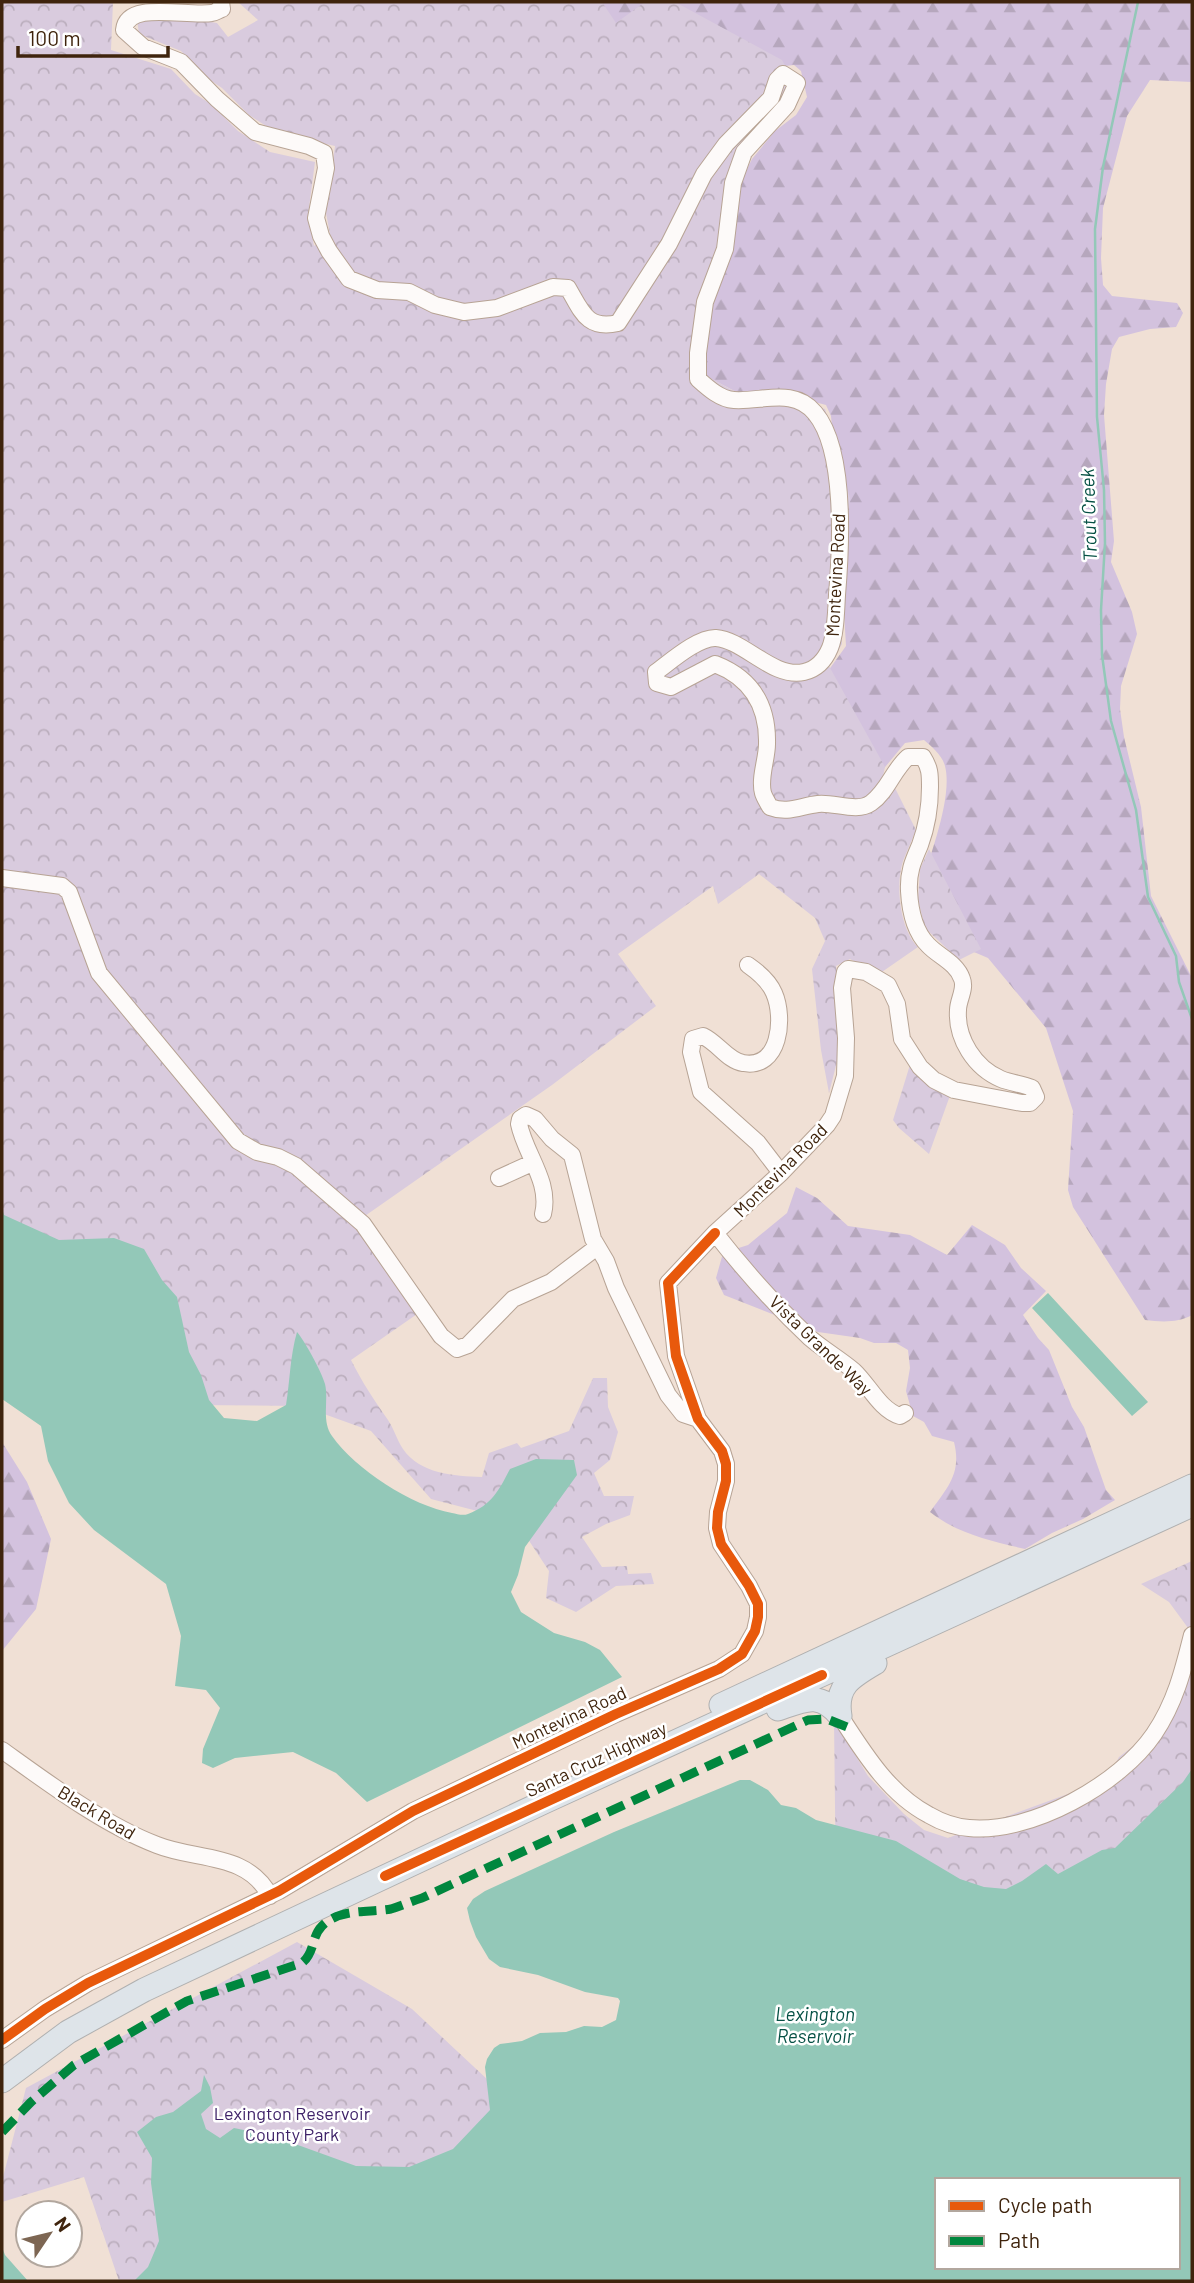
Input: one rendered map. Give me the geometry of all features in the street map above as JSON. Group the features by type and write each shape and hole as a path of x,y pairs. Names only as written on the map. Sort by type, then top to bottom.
{"highway":[{"name":"Santa Cruz Highway","path":"2,2063 60,2020 145,1974 1192,1486"},
{"name":"Santa Cruz Highway","path":"2,2081 49,2044 144,1990 624,1765 1192,1505"},
{"path":"840,1716 839,1696 848,1682 869,1666 959,1612"},
{"path":"624,1765 803,1701 822,1700 840,1716"},
{"path":"2,2091 49,2044"}],"street":[{"name":"Montevina Road","path":"2,2040 88,1983 270,1896 413,1811 616,1714 713,1672 742,1654 755,1631 758,1604 721,1544 717,1528 718,1511 726,1481 726,1464 722,1451 698,1419 676,1356 668,1283 715,1233 781,1173 827,1125 837,1107 845,1076 846,1038 842,988 848,969 866,972 888,985 897,1004 902,1039 920,1066 934,1080 954,1090 1022,1103 1033,1102 1036,1097 1032,1088 991,1074 972,1056 961,1029 958,1009 962,979 957,970 928,946 918,932 909,891 909,867 920,845 930,803 930,769 923,757 908,757 897,766 883,793 868,805 848,807 819,804 780,811 770,807 762,792 767,743 765,717 758,697 749,686 730,670 715,664 671,687 657,683 656,672 696,643 715,638 737,646 785,672 803,672 819,666 830,647 836,601 840,523 838,480 826,435 814,412 791,397 732,400 712,391 698,379 698,352 705,302 725,249 737,173 744,152 787,105 797,83 783,74 777,80 771,99 726,144 704,174 669,244 618,323 603,326 590,321 568,288 553,287 497,308 464,312 435,305 409,292 377,290 349,279 329,251 316,218 326,168 324,153 309,146 255,132 217,99 181,62 143,47 124,30 124,18 132,8 155,3 211,13 222,9 222,2"},
{"path":"2,878 62,886 69,892 99,973 239,1142 257,1152 278,1157 296,1166 363,1224 441,1336 457,1349 468,1345 513,1299 551,1282 597,1247"},
{"path":"748,965 765,979 776,996 779,1014 777,1042 767,1059 753,1065 735,1062 715,1042 703,1036 693,1039 691,1052 701,1092 758,1143 781,1173"},
{"path":"543,1214 545,1204 542,1185 519,1124 520,1119 526,1115 535,1119 552,1139 572,1155 597,1247 606,1261 616,1288 668,1395 683,1415 698,1419"},
{"path":"499,1178 532,1163"},
{"name":"Vista Grande Way","path":"715,1233 741,1267 812,1340 853,1371 893,1414 900,1416 905,1413"},
{"path":"840,1716 892,1787 925,1813 948,1824 970,1828 1013,1824 1058,1807 1094,1789 1122,1770 1138,1754 1152,1737 1173,1701 1184,1671 1192,1635"},
{"name":"Black Road","path":"2,1750 130,1834 161,1847 209,1856 243,1867 259,1880 270,1896"}],"green space":[{"path":"2,2 113,2 111,50 171,69 238,131 270,152 315,162 308,215 314,246 330,234 326,213 335,146 277,133 249,115 181,51 139,34 137,19 147,12 217,23 228,37 258,20 238,2 602,2 616,23 645,2 675,2 782,60 793,80 747,158 709,289 701,373 741,395 803,402 825,409 850,498 841,611 842,644 829,666 885,767 881,785 890,778 916,830 903,861 899,894 903,919 918,947 879,974 850,959 836,966 843,1038 829,1093 812,969 825,941 815,918 759,874 718,904 713,886 618,954 656,1006 552,1085 362,1218 420,1312 351,1360 403,1449 428,1469 482,1477 489,1453 517,1443 521,1448 569,1431 593,1378 607,1378 608,1407 618,1432 610,1460 594,1473 604,1496 634,1496 630,1515 582,1537 602,1567 627,1566 628,1574 651,1573 654,1584 616,1586 576,1612 546,1598 549,1571 516,1521 431,1499 371,1431 302,1406 194,1405 2,1251"},
{"path":"375,2 1192,2 1192,82 1150,80 1127,116 1103,208 1101,258 1103,285 1112,296 1177,303 1183,313 1176,327 1150,329 1119,337 1112,349 1104,415 1114,541 1111,562 1132,612 1137,634 1121,686 1120,709 1124,737 1141,807 1151,896 1192,978 1192,1315 1175,1321 1145,1320 1073,1207 1068,1190 1073,1111 1046,1028 988,958 953,943 921,886 946,793 947,779 942,758 924,740 905,743 876,778 823,678 846,646 846,567 831,416 826,405 807,400 742,395 704,375 711,291 739,185 752,159 775,131 796,115 807,97 801,71 794,65 785,66"},
{"path":"929,849 981,949 959,960 925,928 918,900 920,869"},
{"path":"913,1055 952,1090 929,1154 893,1120"},
{"path":"796,1187 817,1198 848,1226 910,1235 947,1255 972,1225 1005,1245 1021,1268 1046,1291 1023,1315 1049,1350 1072,1407 1084,1427 1106,1490 1115,1500 1025,1549 963,1531 930,1512 951,1480 956,1453 954,1442 932,1436 924,1422 913,1416 906,1391 910,1368 908,1350 896,1343 874,1343 860,1338 818,1332 724,1295 716,1278 723,1253 748,1245 787,1213"},
{"path":"2,1442 27,1482 51,1539 36,1609 2,1651"},
{"name":"Lexington Reservoir","path":"1192,1561 1192,2281 119,2281 84,2177 2,2202 2,2181 26,2088 297,1942 412,2009 488,2080 946,2108 836,1893 834,1720 868,1776 904,1814 924,1830 948,1838 1076,1791 1111,1772 1119,1757 1148,1735 1155,1716 1161,1718 1191,1632 1169,1602 1141,1584"}],"water":[{"path":"2,1208 4,1215 59,1240 114,1238 144,1249 162,1280 177,1297 189,1352 201,1375 209,1400 224,1418 257,1421 286,1405 297,1332 323,1379 327,1424 332,1436 370,1473 420,1503 466,1515 489,1501 510,1469 536,1459 574,1460 577,1475 525,1547 511,1592 521,1612 554,1633 585,1642 600,1650 622,1677 367,1802 336,1773 293,1752 235,1758 213,1768 202,1763 203,1749 220,1708 206,1690 175,1686 181,1636 166,1584 94,1530 69,1503 48,1461 41,1426 2,1399"},
{"path":"1048,1293 1148,1402 1132,1416 1032,1308"},
{"name":"Lexington Reservoir","path":"1192,1769 1192,2281 134,2281 148,2267 159,2241 151,2183 152,2158 137,2132 156,2117 173,2112 201,2091 204,2075 213,2103 201,2114 206,2129 220,2138 234,2128 273,2136 356,2166 409,2167 453,2149 490,2110 485,2067 494,2048 540,2033 566,2032 584,2026 602,2027 616,2020 620,2001 618,1998 585,1992 538,1975 500,1967 489,1959 476,1937 467,1908 473,1899 485,1891 614,1832 740,1780 750,1780 768,1790 781,1805 796,1808 816,1820 896,1841 960,1879 984,1887 1006,1889 1046,1864 1058,1874 1102,1850 1115,1848 1183,1782"},
{"path":"2,2247 14,2269 17,2269 28,2281 2,2281"}],"waterway":[{"name":"Trout Creek","path":"1138,2 1103,167 1095,229 1097,417 1104,490 1105,543 1101,610 1102,655 1111,721 1136,810 1148,897 1176,956 1179,982 1192,1019"}],"marked path":[{"path":"2,2132 31,2102 74,2065 167,2012 187,2001 302,1963 309,1955 319,1930 337,1916 391,1909 422,1898 808,1720 827,1719 847,1727"}],"cycle path":[{"path":"2,2040 88,1983 279,1891 413,1811 616,1714 719,1669 742,1654 755,1631 758,1604 721,1544 717,1528 726,1481 726,1464 722,1451 698,1419 676,1356 668,1283 715,1233"},
{"path":"385,1876 822,1675"}],"park label":[{"name":"Lexington Reservoir County Park","path":"292,2123"}]}
